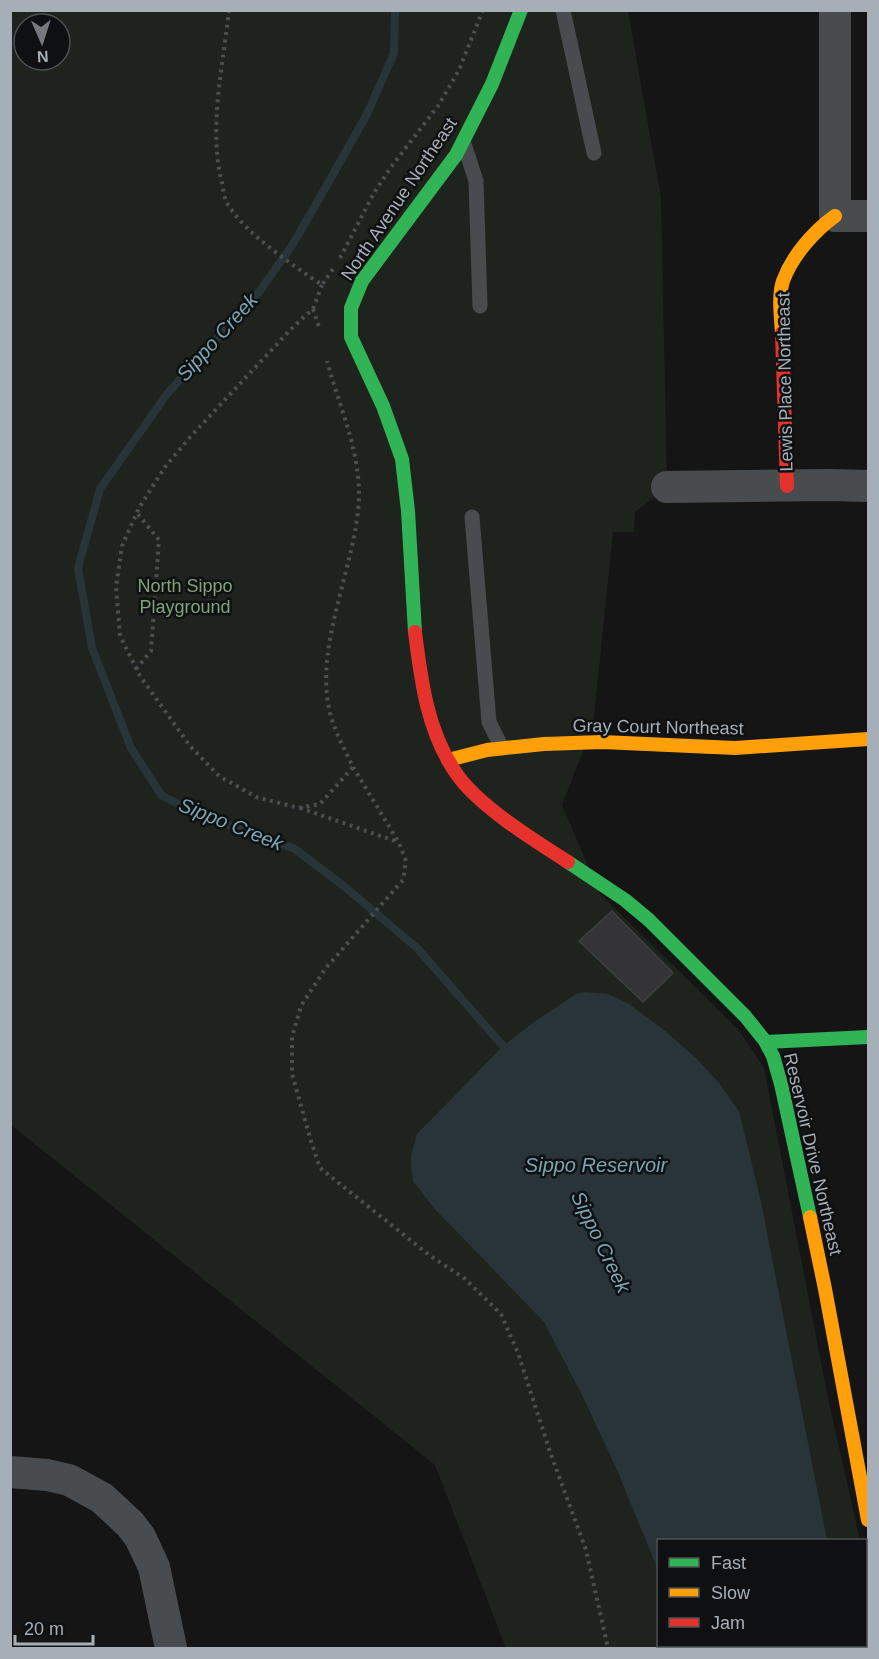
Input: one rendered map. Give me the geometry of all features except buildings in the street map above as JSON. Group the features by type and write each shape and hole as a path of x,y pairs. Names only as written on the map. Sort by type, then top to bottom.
{"street":[{"name":"North Avenue Northeast","path":"448,760 443,753 429,715 423,685 416,627 405,477 396,435 351,337 348,321 351,302 362,281 464,141 503,60 521,10"},
{"path":"835,10 835,216 868,216"},
{"name":"Lewis Place Northeast","path":"787,486 781,311 783,282 802,247 835,216"},
{"path":"667,487 868,486"},
{"name":"Gray Court Northeast","path":"448,760 502,748 602,742 735,748 868,739"},
{"name":"Reservoir Drive Northeast","path":"448,760 471,790 511,824 614,892 651,921 748,1020 766,1042 774,1058 781,1084 825,1289 868,1520"},
{"path":"766,1042 868,1037"},
{"path":"10,1472 47,1475 69,1480 102,1498 130,1524 140,1537 154,1567 171,1648"}],"lane":[{"path":"563,10 594,153"},
{"path":"464,141 476,181 480,306"},
{"path":"472,517 489,722 502,748"}],"path":[{"path":"229,10 215,133 217,166 226,201 248,229 322,285"},
{"path":"399,843 299,808 256,797 219,776 190,746 136,669 120,636 116,587 122,546 137,513 165,467 294,326 313,309 322,285 341,257 374,193 438,106 459,70 483,10"},
{"path":"313,309 321,335"},
{"path":"326,357 357,464 359,497 355,533 326,671 329,709 353,767 399,843 406,861 403,880 325,969 301,1006 292,1037 292,1074 320,1168 429,1255 464,1278 501,1314 518,1353 550,1452 586,1550 608,1648"},
{"path":"136,669 151,651 159,540 137,513"},
{"path":"299,808 320,804 353,767"}],"green space":[{"name":"North Sippo Playground","path":"10,11 628,11 661,198 667,487 635,512 634,532 613,532 593,726 562,805 600,894 738,1029 764,1068 829,1403 860,1539 657,1539 657,1647 867,1647 867,1573 868,1648 506,1648 435,1465 11,1125"}],"water":[{"name":"Sippo Reservoir","path":"584,992 608,994 629,1004 696,1058 719,1083 739,1111 761,1202 827,1539 657,1539 657,1568 617,1470 544,1322 434,1208 413,1181 411,1156 417,1134 503,1046 576,994"},
{"path":"686,1647 864,1648 686,1648"}],"waterway":[{"name":"Sippo Creek","path":"395,10 394,53 367,114 319,199 291,247 259,292 167,394 100,489 78,568 92,648 131,748 162,796 209,818 295,849 345,887 417,948 503,1046 507,1054"}],"traffic: fast":[{"path":"415,632 408,511 402,459 383,406 351,337 351,308 362,281 456,155 492,84 521,10"},
{"path":"568,862 625,900 649,920 745,1016 765,1041 773,1056 781,1084 810,1217"},
{"path":"766,1042 868,1037"}],"traffic: slow":[{"path":"782,333 781,293 787,272 804,245 835,216"},
{"path":"448,760 487,750 544,744 602,742 735,748 868,739"},
{"path":"810,1217 868,1520"}],"traffic: jam":[{"path":"782,333 787,486"},
{"path":"415,632 423,687 432,723 446,757 456,773 465,785 492,810 568,862"}]}
